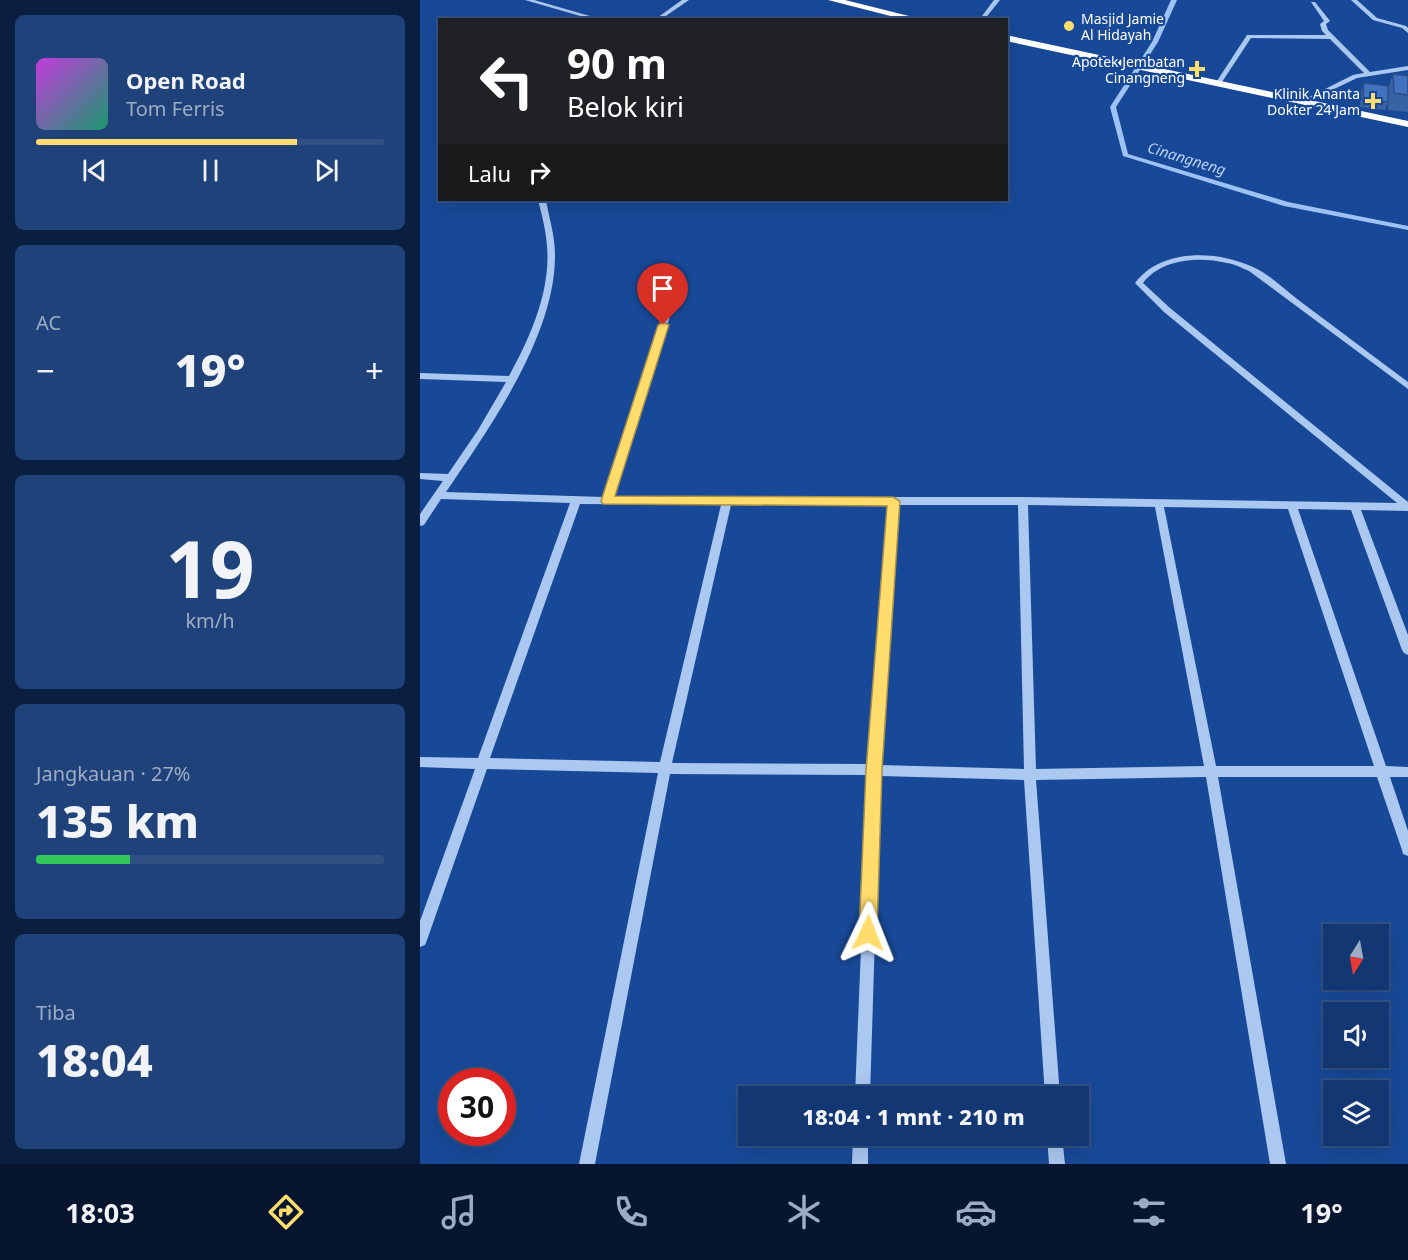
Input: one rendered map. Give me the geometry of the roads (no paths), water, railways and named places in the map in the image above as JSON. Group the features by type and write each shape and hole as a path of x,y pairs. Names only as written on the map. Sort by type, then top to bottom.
{"highway":[{"path":"832,0 912,18"},
{"path":"1008,38 1408,124"}],"street":[{"path":"528,0 595,18"},
{"path":"659,18 686,0"},
{"path":"983,18 997,0"},
{"path":"1354,0 1381,22 1396,25 1408,31"},
{"path":"1313,3 1327,21 1323,24 1332,38 1368,73"},
{"path":"1218,84 1249,36 1332,38"},
{"path":"1303,102 1347,79 1368,73 1408,68"},
{"path":"420,522 499,403 540,316 548,284 551,237 543,201"},
{"path":"1408,386 1252,269 1230,261 1190,258 1155,266 1143,274 1139,283 1167,310 1408,507"},
{"path":"608,501 677,282"},
{"path":"420,376 512,379"},
{"path":"420,476 450,477"},
{"path":"438,495 608,501 1023,501 1408,507"},
{"path":"420,940 576,500"},
{"path":"587,1164 664,768 727,501"},
{"path":"862,1086 874,770 893,501"},
{"path":"1023,501 1030,775 1051,1086"},
{"path":"1159,504 1211,771 1278,1164"},
{"path":"1292,505 1384,772 1408,850"},
{"path":"1355,507 1408,650"},
{"path":"420,762 1030,775 1211,771 1408,772"},
{"path":"860,1164 861,1146"},
{"path":"1056,1146 1057,1164"}],"waterway":[{"name":"Cinangneng","path":"1174,0 1155,42 1113,107 1125,155 1287,204 1408,228"}],"place":[{"name":"Masjid Jamie Al Hidayah","path":"1069,26"},
{"name":"Apotek Jembatan Cinangneng","path":"1197,69"},
{"name":"Klinik Ananta Dokter 24 Jam","path":"1373,101"}]}
